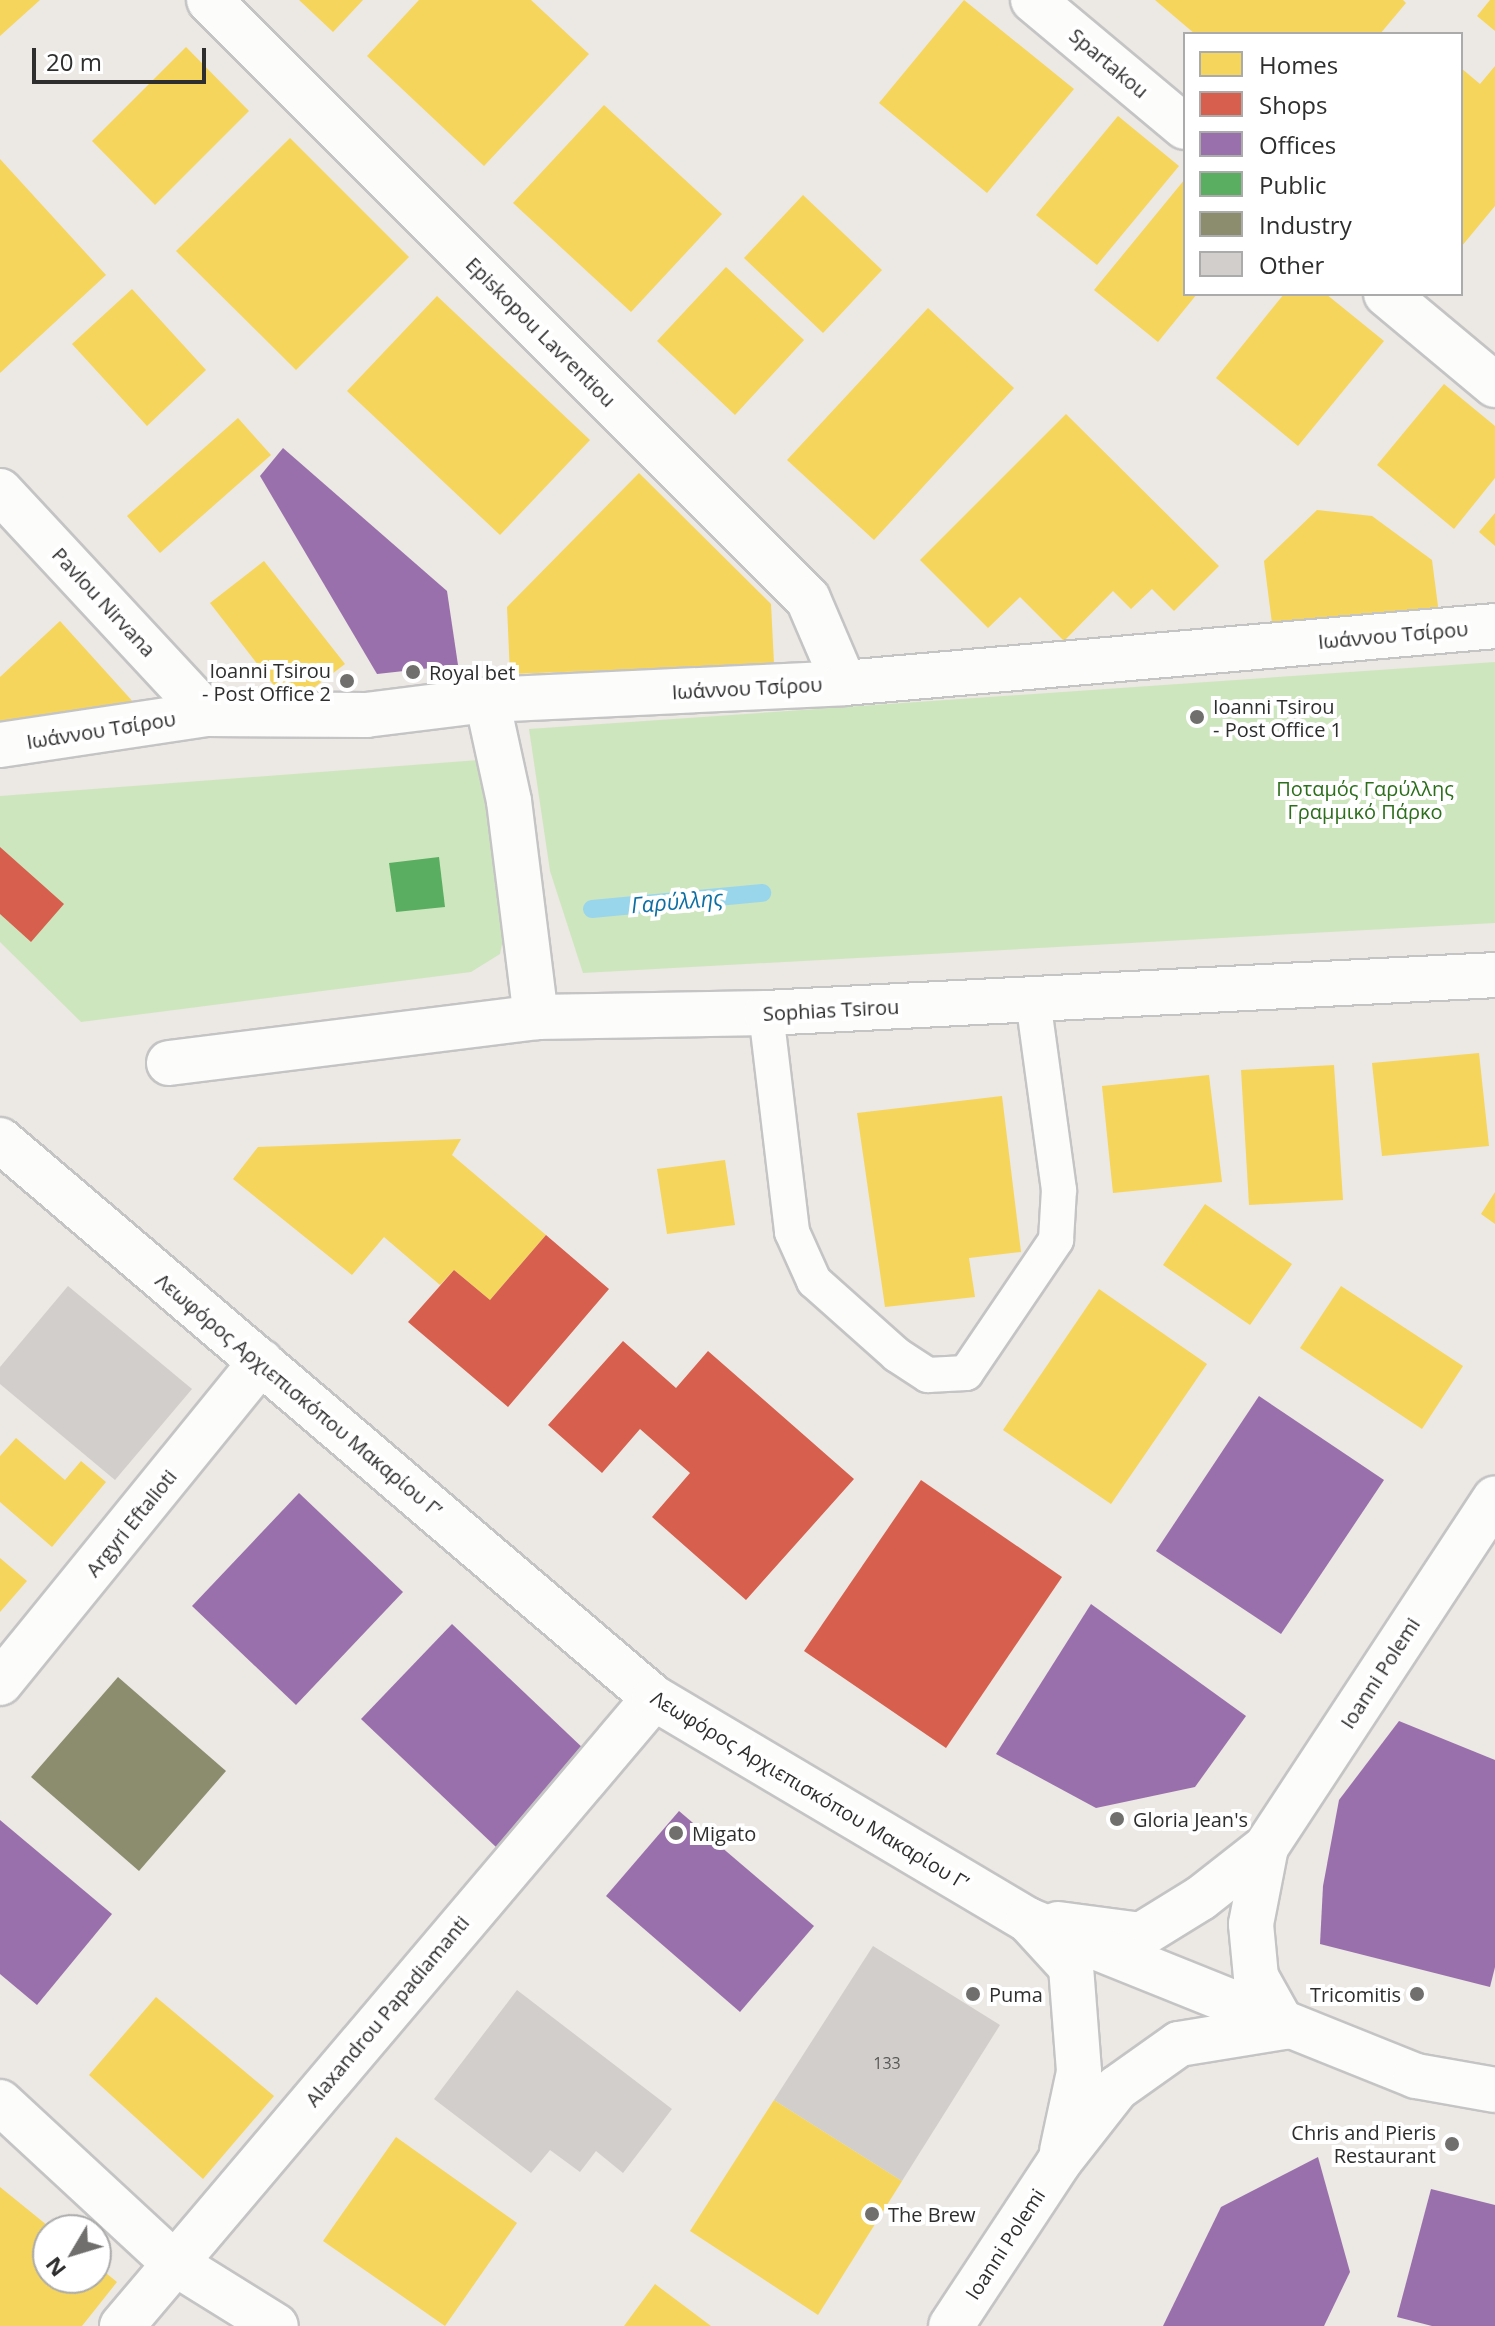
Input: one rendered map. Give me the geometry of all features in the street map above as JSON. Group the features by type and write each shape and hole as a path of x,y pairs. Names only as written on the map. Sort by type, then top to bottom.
{"street":[{"name":"Episkopou Lavrentiou","path":"209,0 808,599 844,683"},
{"name":"Spartakou","path":"1033,0 1183,125"},
{"path":"1388,296 1495,385"},
{"name":"Pavlou Nirvana","path":"0,491 207,714"},
{"name":"Ιωάννου Τσίρου","path":"0,745 207,714 366,715 487,700 844,683 1495,626"},
{"path":"487,700 509,801 536,1017"},
{"name":"Sophias Tsirou","path":"169,1063 536,1017 766,1013 1495,975"},
{"name":"Λεωφόρος Αρχιεπισκόπου Μακαρίου Γ’","path":"0,1140 654,1698 1028,1920 1284,2027 1416,2076 1495,2090"},
{"name":"Argyri Eftalioti","path":"0,1683 261,1362"},
{"name":"Ioanni Polemi","path":"1028,1920 1141,1935 1201,1898 1266,1847 1495,1498"},
{"name":"Alaxandrou Papadiamanti","path":"122,2326 173,2262 654,1698"},
{"name":"Ioanni Polemi","path":"951,2326 1059,2162 1117,2088 1150,2060 1179,2044 1284,2027 1256,1977 1251,1924 1266,1847"},
{"name":"Ioanni Polemi","path":"1028,1920 1071,1967 1073,1981 1079,2072 1059,2162"},
{"path":"0,2102 173,2262 276,2326"}],"lane":[{"path":"766,1013 792,1232 814,1281 897,1355 928,1375 966,1373 1056,1240 1059,1190 1033,1001"}],"green space":[{"name":"Ποταμός Γαρύλλης Γραμμικό Πάρκο","path":"1495,662 1495,923 583,973 550,871 529,729"},
{"path":"479,760 506,925 500,954 471,972 81,1022 0,942 0,796"}],"building: Homes":[{"path":"0,0 40,0 0,36"},
{"path":"299,0 363,0 333,32"},
{"path":"419,0 531,0 589,54 484,166 367,56"},
{"path":"964,0 1074,89 987,193 879,103"},
{"path":"1155,0 1403,0 1406,3 1382,32 1193,32"},
{"path":"1490,0 1495,0 1495,31 1477,16"},
{"path":"186,47 249,111 155,205 92,141"},
{"path":"1495,66 1495,206 1463,245 1463,70 1480,84"},
{"path":"604,105 722,214 631,312 513,203"},
{"path":"1118,116 1179,166 1097,265 1036,215"},
{"path":"290,138 409,257 296,370 176,251"},
{"path":"0,159 106,275 0,373"},
{"path":"1183,181 1183,296 1195,296 1158,342 1094,290"},
{"path":"803,195 882,270 823,333 744,258"},
{"path":"726,267 804,340 735,415 657,341"},
{"path":"132,289 206,370 147,426 72,344"},
{"path":"437,296 590,440 500,535 347,391"},
{"path":"1282,296 1328,296 1384,341 1298,446 1216,378"},
{"path":"928,308 1014,388 874,540 787,460"},
{"path":"1444,384 1495,426 1495,478 1454,529 1377,465"},
{"path":"1066,414 1219,566 1174,611 1152,589 1131,609 1113,591 1064,641 1020,597 988,628 920,560"},
{"path":"238,418 271,455 160,553 127,516"},
{"path":"639,473 771,604 774,664 510,674 507,607"},
{"path":"1317,510 1372,516 1432,560 1439,614 1273,631 1264,561"},
{"path":"1495,513 1495,546 1479,532"},
{"path":"264,561 345,664 290,706 210,603"},
{"path":"60,621 135,704 0,728 0,677"},
{"path":"1479,1053 1489,1146 1382,1156 1372,1063"},
{"path":"1334,1065 1343,1200 1249,1205 1241,1070"},
{"path":"1209,1075 1222,1182 1113,1193 1102,1086"},
{"path":"1002,1096 1021,1252 969,1258 975,1297 885,1307 857,1113"},
{"path":"461,1139 452,1155 546,1235 490,1300 454,1270 440,1285 384,1237 352,1275 233,1179 258,1147"},
{"path":"725,1160 735,1225 667,1234 657,1169"},
{"path":"1495,1192 1495,1224 1481,1214"},
{"path":"1205,1204 1292,1264 1250,1325 1163,1265"},
{"path":"1341,1286 1463,1366 1422,1429 1300,1348"},
{"path":"1099,1289 1207,1364 1111,1504 1003,1430"},
{"path":"16,1438 65,1480 81,1461 106,1482 52,1547 0,1502 0,1456"},
{"path":"0,1558 27,1581 0,1612"},
{"path":"156,1997 274,2096 203,2179 89,2075"},
{"path":"774,2100 902,2181 818,2315 690,2231"},
{"path":"396,2137 517,2223 445,2326 323,2241"},
{"path":"0,2187 33,2214 32,2294 107,2294 82,2326 0,2326"},
{"path":"655,2284 711,2326 624,2326"}],"building: Shops":[{"path":"0,847 64,904 31,942 0,914"},
{"path":"546,1235 609,1289 508,1407 408,1322 454,1270 490,1300"},
{"path":"623,1341 676,1388 708,1351 854,1479 746,1600 652,1517 690,1473 640,1429 602,1473 548,1425"},
{"path":"921,1480 1062,1577 946,1748 804,1651"}],"building: Offices":[{"path":"283,448 447,591 458,665 377,674 260,476"},
{"path":"1259,1396 1384,1480 1281,1634 1156,1551"},
{"path":"299,1493 403,1592 296,1705 192,1606"},
{"path":"1091,1604 1246,1716 1195,1787 1096,1808 996,1754"},
{"path":"452,1624 586,1751 496,1847 361,1719"},
{"path":"1399,1721 1495,1760 1495,1967 1490,1987 1320,1944 1323,1886 1339,1800"},
{"path":"679,1811 814,1926 740,2012 606,1896"},
{"path":"0,1820 112,1914 37,2005 0,1974"},
{"path":"1318,2157 1350,2272 1324,2326 1163,2326 1221,2207"},
{"path":"1431,2189 1495,2205 1495,2326 1432,2326 1397,2317"}],"building: Public":[{"path":"439,857 445,907 396,912 389,863"}],"building: Industry":[{"path":"118,1677 226,1771 139,1871 31,1777"}],"building: Other":[{"path":"68,1286 192,1389 115,1480 0,1384 0,1367"},
{"path":"873,1946 1000,2025 902,2181 774,2100"},
{"path":"517,1990 672,2109 623,2173 596,2151 580,2172 550,2150 531,2173 434,2099"}],"waterway":[{"name":"Γαρύλλης","path":"592,909 762,893"}],"place":[{"name":"Royal bet","path":"413,672"},
{"name":"Ioanni Tsirou - Post Office 2","path":"347,681"},
{"name":"Ioanni Tsirou - Post Office 1","path":"1197,717"},
{"name":"Gloria Jean's","path":"1117,1819"},
{"name":"Migato","path":"676,1833"},
{"name":"Puma","path":"973,1994"},
{"name":"Tricomitis","path":"1417,1994"},
{"name":"Chris and Pieris Restaurant","path":"1452,2144"},
{"name":"The Brew","path":"872,2214"}]}
